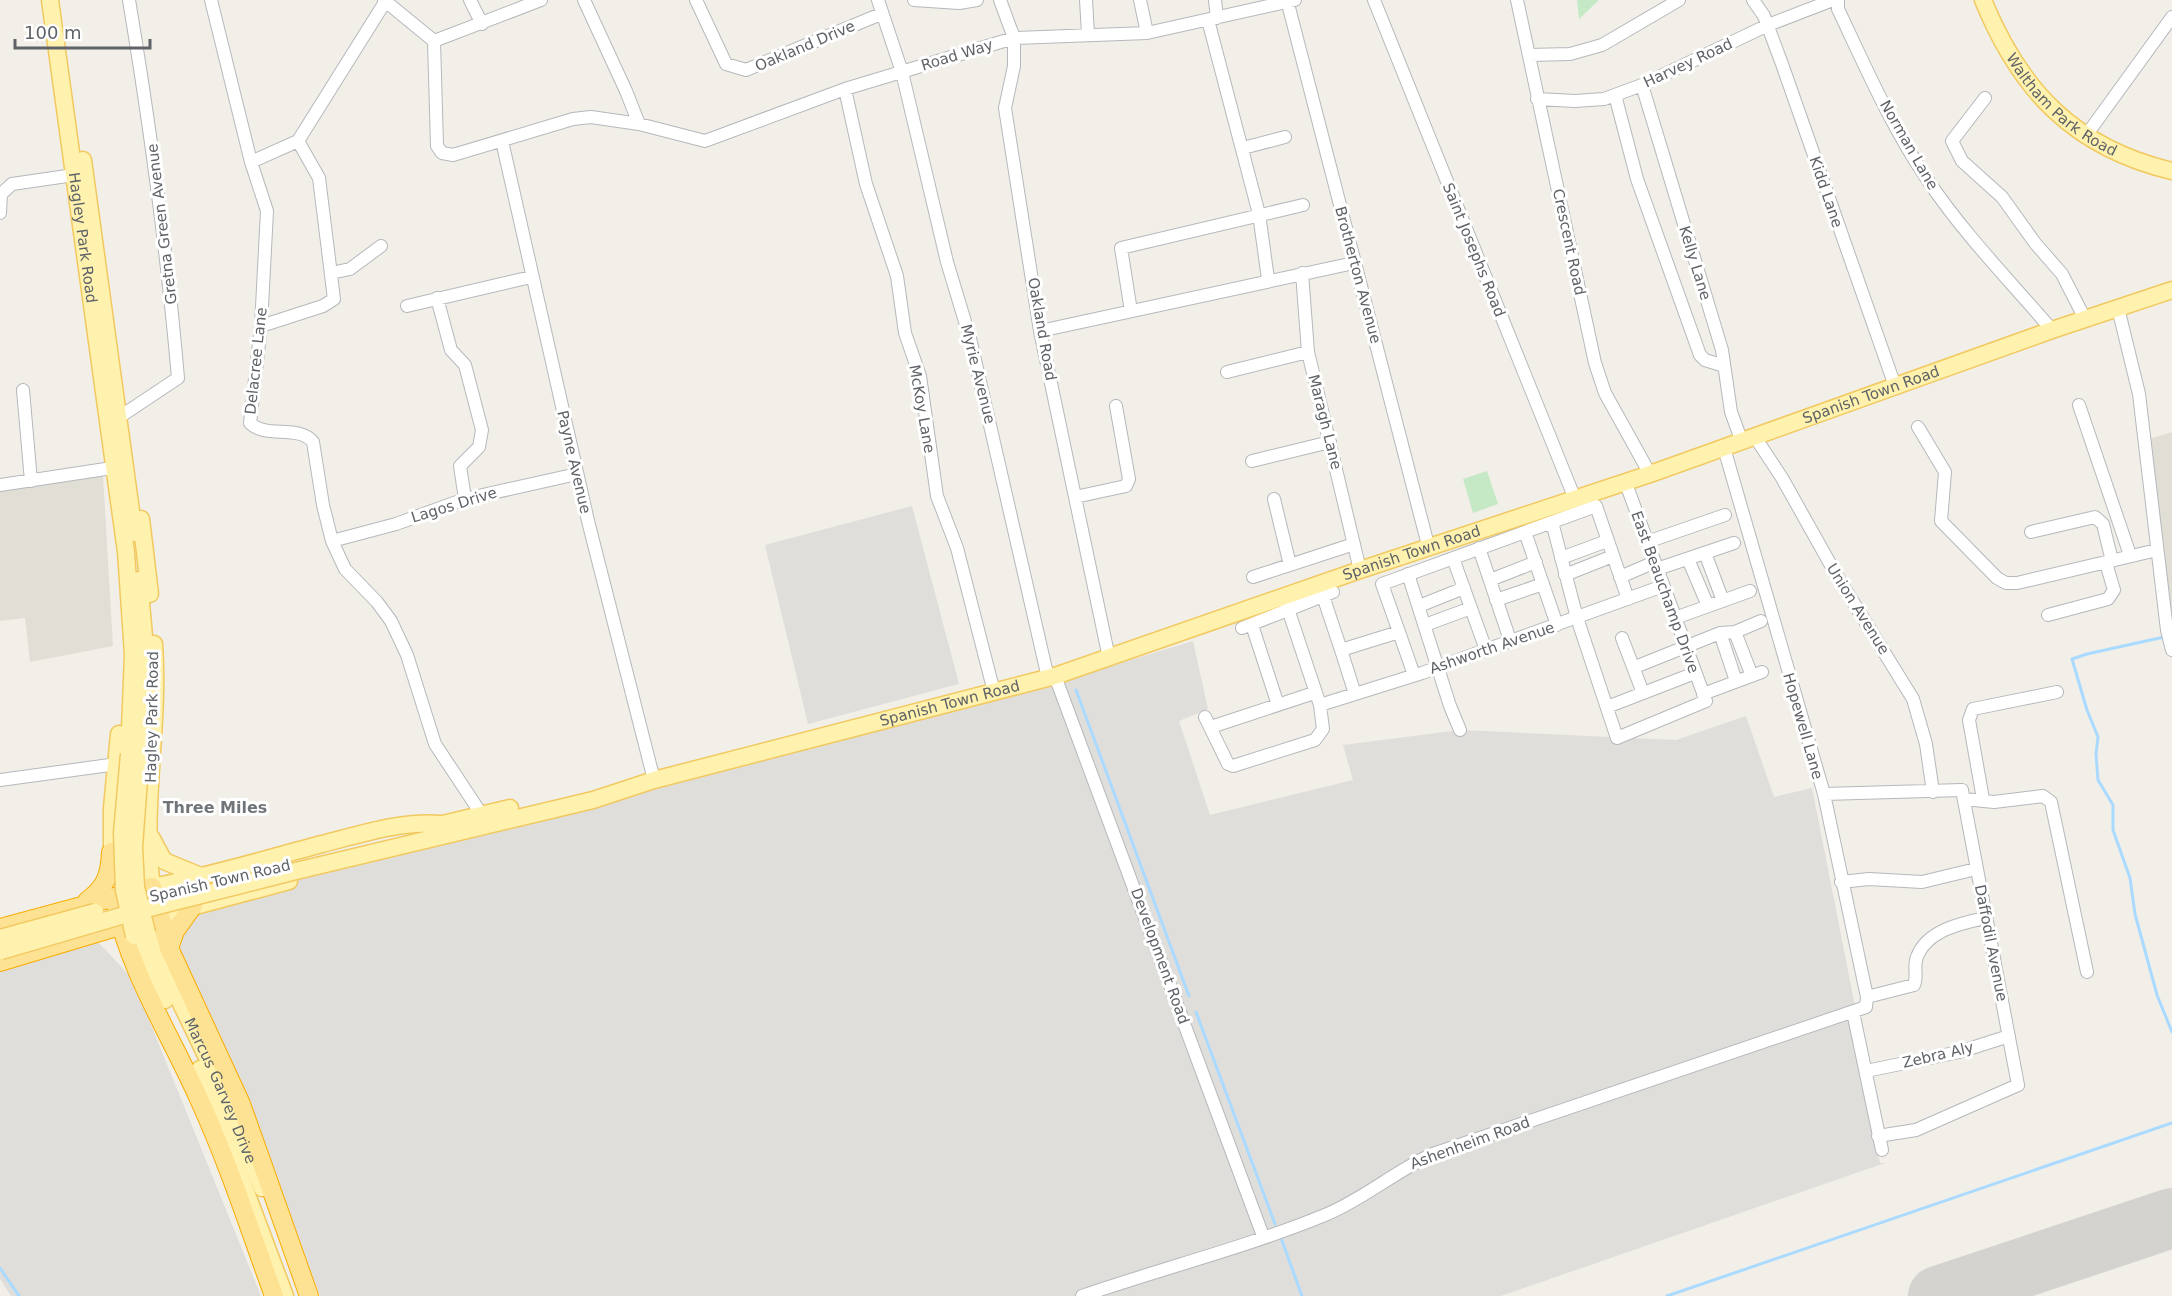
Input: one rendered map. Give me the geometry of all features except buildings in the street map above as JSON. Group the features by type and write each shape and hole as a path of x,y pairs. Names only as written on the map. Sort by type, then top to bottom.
{"highway":[{"path":"63,910 86,902 102,891 109,877 111,852"},
{"name":"Spanish Town Road","path":"0,928 132,890"},
{"name":"Marcus Garvey Drive","path":"274,1296 201,1103 136,966 120,926 132,890 158,916 169,948 241,1104 309,1296"},
{"path":"169,948 175,931 193,906"},
{"name":"Spanish Town Road","path":"0,950 84,939 158,916"},
{"path":"84,939 100,938 119,944 136,966"}],"main road":[{"name":"Hagley Park Road","path":"50,0 113,471 126,552 133,654 129,757 134,847 132,890"},
{"name":"Hagley Park Road","path":"60,0 136,545 145,648 129,757 111,852 132,890"},
{"name":"Waltham Park Road","path":"1988,3 2031,85 2061,118 2085,137 2128,159 2172,171"},
{"name":"Spanish Town Road","path":"295,867 422,841 602,798 647,782 1052,677 1286,603 1360,570 1575,500 2052,330 2172,290"},
{"name":"Hagley Park Road","path":"121,442 136,492 146,555 156,668 154,762 147,828 132,890"},
{"path":"129,757 143,789 147,828 164,861 204,877"},
{"name":"Spanish Town Road","path":"0,950 440,824 615,786 647,782"},
{"name":"Spanish Town Road","path":"132,890 204,877 371,831 417,823 440,824"},
{"name":"Spanish Town Road","path":"158,916 343,867 422,841"},
{"name":"Marcus Garvey Drive","path":"132,890 147,933 277,1226 301,1296"},
{"name":"Marcus Garvey Drive","path":"209,1074 285,1296"}],"street":[{"name":"Gretna Green Avenue","path":"118,418 178,378 170,276 152,136 129,0"},
{"name":"Delacree Lane","path":"211,0 251,162 267,211 261,326 250,423 265,430 304,435 313,442 322,505 332,542 345,569 377,602 390,621 406,656 435,744 482,815"},
{"path":"470,0 482,24"},
{"path":"251,162 298,141 385,1 434,41 541,0"},
{"path":"584,0 639,124"},
{"name":"Oakland Drive","path":"696,0 726,64 746,70 881,14"},
{"name":"Myrie Avenue","path":"878,0 902,72 947,262 970,338 1052,677"},
{"path":"914,0 959,3 977,0"},
{"name":"Oakland Road","path":"1000,0 1014,38 1014,66 1005,108 1040,331 1109,658"},
{"path":"1086,0 1088,34"},
{"path":"1140,0 1148,33"},
{"path":"1215,0 1213,19 1259,214 1268,279"},
{"name":"Saint Josephs Road","path":"1374,0 1575,500"},
{"name":"Crescent Road","path":"1517,0 1595,363 1605,393 1650,474"},
{"path":"1528,54 1570,54 1602,45 1679,0"},
{"name":"Kidd Lane","path":"1753,0 1767,25 1895,386"},
{"name":"Harvey Road","path":"1537,99 1575,101 1604,99 1642,85 1767,25 1833,0"},
{"name":"Norman Lane","path":"1838,0 1838,9 1867,70 1927,180 1954,216 2052,330"},
{"name":"Road Way","path":"434,41 437,146 441,153 453,155 573,118 591,117 639,124 705,141 845,89 1014,38 1148,33 1289,1"},
{"name":"Brotherton Avenue","path":"1289,1 1354,263 1429,549"},
{"path":"2085,137 2172,17"},
{"name":"Kelly Lane","path":"1642,85 1724,366 1731,412 1748,439"},
{"name":"McKoy Lane","path":"845,89 866,184 897,276 905,333 920,376 936,496 957,548 994,693"},
{"path":"1615,95 1637,179 1700,355 1706,360 1724,366"},
{"path":"1984,98 1952,141 1955,149 1969,168 2002,197 2035,243 2062,274 2085,319"},
{"path":"1243,148 1285,137"},
{"path":"261,326 329,304 334,294 319,178 298,141"},
{"name":"Payne Avenue","path":"502,141 647,782"},
{"path":"0,213 2,194 12,184 74,175"},
{"path":"1131,311 1121,248 1303,205"},
{"path":"331,273 350,269 381,246"},
{"path":"1040,331 1268,279 1354,263"},
{"name":"Maragh Lane","path":"1302,273 1308,352 1360,570"},
{"path":"407,306 531,277"},
{"path":"437,298 451,350 465,365 482,430 479,447 460,466 465,499"},
{"path":"2118,308 2139,394 2167,630 2172,650"},
{"path":"1227,372 1308,352"},
{"path":"23,390 31,481"},
{"path":"2079,405 2130,555"},
{"path":"1075,497 1126,486 1129,479 1116,406"},
{"path":"1918,427 1945,472 1941,521 1997,578 2006,583 2017,583 2157,550"},
{"name":"Union Avenue","path":"1748,439 1782,478 1837,576 1913,699 1926,744 1933,792"},
{"path":"1252,462 1329,442"},
{"name":"Hopewell Lane","path":"1724,448 1824,794 1867,1002"},
{"path":"0,485 113,471"},
{"name":"Lagos Drive","path":"332,542 396,524 465,499 577,474"},
{"name":"East Beauchamp Drive","path":"1625,482 1705,698"},
{"path":"1274,499 1290,565"},
{"path":"1414,675 1382,584 1596,506 1628,599"},
{"path":"1647,542 1725,515"},
{"path":"2031,531 2095,517 2103,524 2114,590 2108,599 2048,615"},
{"path":"1552,522 1577,618 1617,738 1705,698 1736,681 1757,674 1735,632"},
{"path":"1525,532 1557,625"},
{"path":"1561,558 1607,540"},
{"path":"1620,577 1656,565 1688,559 1734,543"},
{"path":"1253,577 1354,544"},
{"path":"1479,548 1510,640"},
{"path":"1706,553 1723,601"},
{"path":"1565,575 1614,556"},
{"path":"1453,558 1486,650"},
{"path":"1688,559 1708,606"},
{"path":"1490,579 1536,562"},
{"path":"1408,574 1450,706 1460,730"},
{"path":"1496,600 1543,584"},
{"name":"Ashworth Avenue","path":"1320,705 1439,667 1663,585"},
{"path":"1419,606 1464,588"},
{"path":"1675,618 1750,591"},
{"path":"1278,705 1247,626 1286,603 1328,594 1341,650 1355,694"},
{"path":"1286,603 1314,693 1320,705 1323,729 1315,740 1237,766 1228,764 1208,722 1278,705 1314,693"},
{"path":"1425,625 1471,608"},
{"path":"1635,667 1720,633 1735,632 1761,621"},
{"path":"1341,650 1399,632"},
{"path":"1720,633 1736,681"},
{"path":"1622,638 1635,667 1643,693"},
{"path":"1607,707 1695,673"},
{"name":"Development Road","path":"1052,677 1263,1236"},
{"path":"1983,800 1969,720 1970,712 1973,709 2057,692"},
{"path":"0,780 129,757"},
{"path":"1824,794 1962,790 1964,799 1994,802 2043,796 2051,802 2087,972"},
{"name":"Daffodil Avenue","path":"1878,1136 1916,1130 2018,1085 1964,799"},
{"path":"1841,882 1869,879 1922,882 1976,869"},
{"name":"Ashenheim Road","path":"1082,1296 1327,1214 1371,1190 1404,1167 1432,1154 1853,1012 1867,1002 1914,985 1915,964 1923,947 1947,929 1986,918"},
{"path":"1853,1012 1882,1150"},
{"name":"Zebra Aly","path":"1866,1071 1959,1052 2009,1036"}],"shaded area":[{"path":"2172,432 2172,619 2149,439"},
{"path":"103,476 113,646 30,662 25,618 0,621 0,490"},
{"path":"912,506 959,684 808,724 765,545"},
{"path":"1193,641 1208,709 1179,721 1210,815 1353,780 1343,745 1460,730 1676,740 1746,716 1774,797 1812,788 1855,1006 1852,1016 1880,1163 1885,1163 1501,1296 320,1296 248,1100 172,947 193,906 1052,684"},
{"path":"96,940 132,978 261,1296 11,1296 0,1279 0,968"}],"green space":[{"path":"1577,0 1599,0 1579,19"},
{"path":"1487,471 1498,504 1473,513 1463,479"}],"waterway":[{"path":"2164,637 2072,659 2087,710 2098,737 2096,754 2098,780 2113,805 2113,830 2130,878 2135,914 2157,995 2172,1032"},
{"path":"1076,690 1189,996"},
{"path":"1196,1012 1275,1224"},
{"path":"1667,1296 2172,1123"},
{"path":"1281,1238 1302,1296"},
{"path":"0,1268 19,1296"}],"runway":[{"path":"1938,1296 2172,1218"}],"district":[{"name":"Three Miles","path":"215,807"}]}
